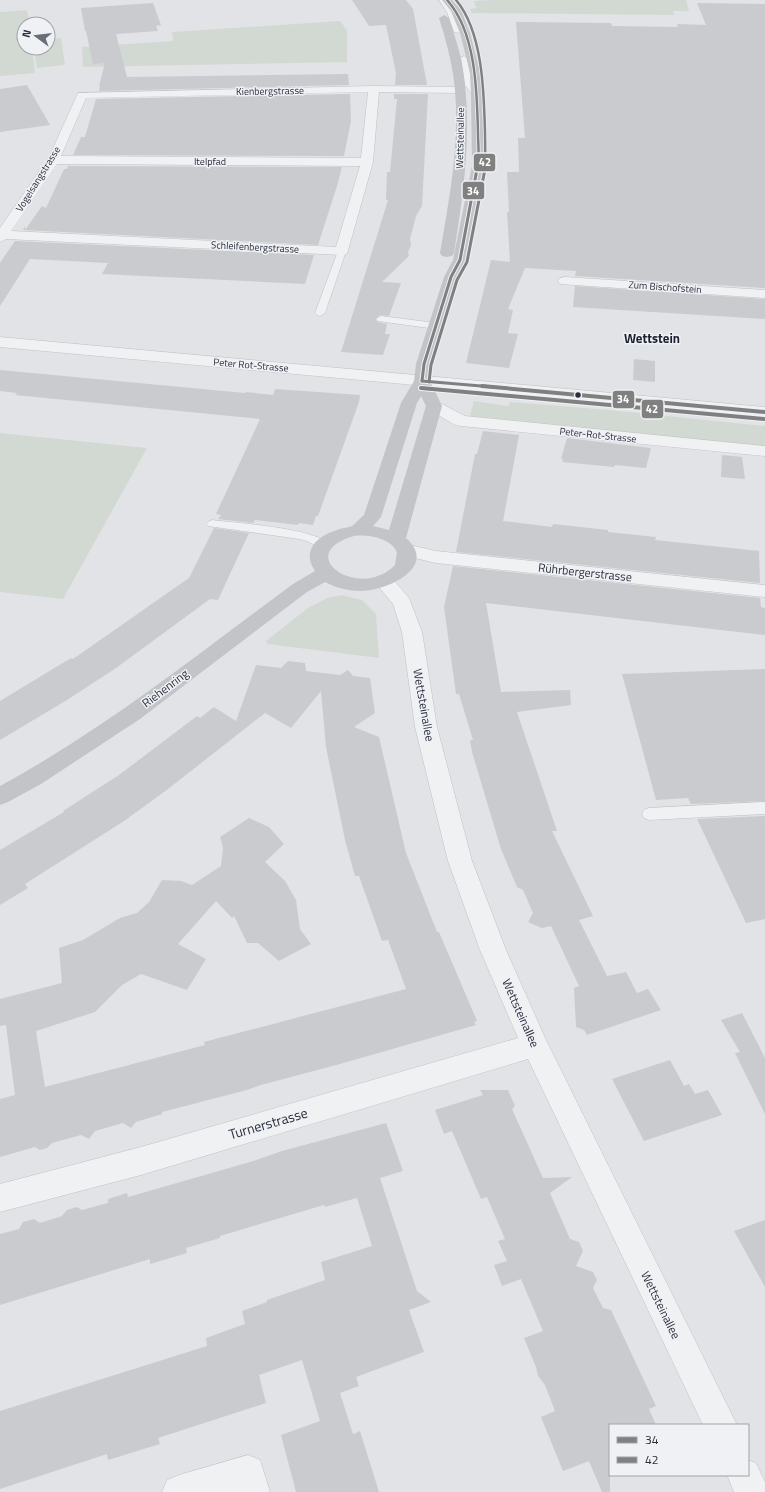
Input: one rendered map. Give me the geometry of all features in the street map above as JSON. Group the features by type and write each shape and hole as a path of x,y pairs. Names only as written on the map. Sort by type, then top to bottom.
{"main road":[{"name":"Wettsteinallee","path":"441,0 439,4 449,33 464,87 460,165 446,257 451,277"},
{"name":"Wettsteinallee","path":"358,530 372,516 409,403 422,381 424,364 451,277 460,260 478,166 477,95 475,72 465,33 456,10 447,0"},
{"path":"400,544 434,406 422,381"},
{"path":"358,530 384,533 400,544 407,558 404,567 396,575 384,581 366,585 354,584 334,578 326,573 320,565 319,554 323,545 348,531 358,530"},
{"name":"Riehenring","path":"0,796 33,778 132,714 300,588 326,573"}],"street":[{"name":"Kienbergstrasse","path":"82,95 464,87"},
{"path":"342,251 367,162 374,90"},
{"name":"Vogelsangstrasse","path":"1,237 52,160 82,95"},
{"name":"Itelpfad","path":"52,160 367,162"},
{"name":"Schleifenbergstrasse","path":"1,237 342,251"},
{"name":"Zum Bischofstein","path":"565,281 765,294"},
{"name":"Peter Rot-Strasse","path":"0,342 765,412"},
{"name":"Peter-Rot-Strasse","path":"434,406 462,421 765,451"},
{"name":"Rührbergerstrasse","path":"400,544 436,557 765,591"},
{"name":"Wettsteinallee","path":"384,581 402,602 412,632 426,727 460,861 493,950 535,1045 720,1424"},
{"name":"Turnerstrasse","path":"0,1198 141,1161 535,1045"},
{"path":"180,1492 248,1472 253,1492"},
{"path":"744,1476 752,1492"}],"lane":[{"path":"441,0 450,12 457,32"},
{"path":"464,58 464,87 477,95"},
{"path":"320,313 342,251"},
{"path":"381,319 436,326"},
{"path":"212,524 299,535 311,538 323,545"},
{"path":"649,814 765,808"}],"shaded area":[{"path":"686,0 689,11 673,11 674,15 472,13 470,9 476,8 474,1"},
{"path":"27,10 28,16 16,16 16,56 33,56 35,73 0,76 0,12"},
{"path":"340,21 347,30 347,62 83,67 82,47 173,41 172,32"},
{"path":"56,38 61,38 65,65 37,68 35,56 56,56"},
{"path":"474,401 508,406 510,402 609,410 765,426 765,449 469,419"},
{"path":"0,433 147,448 63,599 0,592"},
{"path":"342,595 362,600 376,614 379,658 267,644 266,641 308,608 327,598"}],"building":[{"path":"352,0 406,0 413,9 427,85 395,85 396,73 386,25 369,26"},
{"path":"153,3 161,25 156,26 158,31 116,34 127,77 348,74 349,85 99,91 105,63 93,64 81,8"},
{"path":"697,3 765,4 765,288 575,276 576,271 525,268 508,309 513,310 508,333 518,334 509,368 466,363 491,260 510,262 507,212 509,212 507,172 519,172 518,138 525,138 516,22 611,23 612,26 678,27 677,24 706,25"},
{"path":"27,85 50,125 0,132 0,89"},
{"path":"350,94 351,121 344,156 73,155 81,137 85,137 96,99"},
{"path":"394,94 428,94 422,206 416,216 410,239 411,246 408,252 409,256 382,282 401,283 389,316 380,315 375,319 378,322 387,324 385,334 390,334 383,355 341,352 388,200 386,200 387,172 390,172 397,99 394,99"},
{"path":"68,166 342,167 318,245 23,230 25,226 25,230 42,206 46,208 64,169 67,169"},
{"path":"15,241 314,255 305,284 102,274 108,263 30,259 0,306 0,263"},
{"path":"575,286 765,299 765,319 573,307"},
{"path":"634,359 655,361 655,382 633,380"},
{"path":"0,370 273,395 275,389 360,395 359,402 318,516 316,516 313,525 299,523 298,525 255,520 253,523 218,519 221,515 216,514 260,419 15,395 17,393 0,391"},
{"path":"483,431 519,435 503,521 552,527 553,524 608,530 608,532 656,537 655,540 759,551 760,583 456,552 475,454 477,454"},
{"path":"567,438 651,448 646,468 615,465 614,467 562,462 563,459 561,459"},
{"path":"722,455 742,457 745,479 721,477"},
{"path":"214,528 249,533 218,600 210,599 116,668 67,700 0,740 0,701 71,658 73,659 189,578"},
{"path":"453,566 760,598 761,607 765,608 765,635 486,603 501,692 570,690 571,705 517,712 557,831 552,831 593,916 579,920 607,976 626,972 637,993 648,989 661,1010 587,1035 584,1030 576,1027 574,988 579,986 551,926 542,928 528,922 533,913 523,890 517,887 501,849 472,752 470,740 473,740 459,694 456,694 444,607"},
{"path":"288,661 305,663 306,671 340,675 348,670 353,676 370,678 375,713 354,727 379,737 406,853 437,932 439,932 477,1021 474,1022 476,1025 247,1090 162,1112 162,1114 136,1122 131,1128 123,1123 95,1131 89,1139 81,1135 52,1143 47,1148 40,1150 35,1147 0,1157 0,1099 15,1095 6,1025 0,1026 0,999 62,983 59,948 83,940 120,918 137,913 149,902 162,880 181,881 192,885 221,866 223,848 220,837 249,818 269,827 284,844 265,862 285,881 296,900 300,929 311,944 279,961 258,943 247,943 234,916 232,918 216,901 178,944 206,959 187,990 141,974 122,985 95,1012 36,1031 45,1087 205,1045 204,1042 406,989 388,940 382,941 359,876 355,876 345,840 326,747 321,691 291,728 265,713 168,789 124,821 25,884 28,888 0,905 0,850 64,812 63,811 119,775 197,716 200,718 214,707 236,721 256,665 281,668"},
{"path":"765,669 765,801 691,804 688,798 656,800 622,674"},
{"path":"765,816 765,919 746,923 697,819"},
{"path":"742,1013 765,1058 765,1114 735,1053 740,1052 721,1020"},
{"path":"670,1060 684,1086 689,1084 695,1094 708,1090 722,1115 644,1141 612,1079"},
{"path":"480,1090 508,1090 515,1106 512,1109 543,1178 572,1177 550,1193 570,1239 579,1242 583,1251 576,1266 593,1272 597,1280 593,1288 603,1308 611,1310 656,1406 649,1409 656,1424 609,1424 610,1492 602,1492 589,1461 563,1471 541,1417 555,1411 545,1385 538,1376 536,1367 524,1338 543,1331 521,1279 502,1286 494,1265 507,1261 498,1241 505,1239 487,1197 481,1199 452,1131 444,1134 435,1110 483,1095"},
{"path":"386,1123 403,1171 380,1178 417,1291 431,1302 409,1310 424,1352 356,1377 359,1386 340,1393 353,1434 360,1431 379,1492 296,1492 281,1435 320,1421 302,1360 259,1375 266,1403 158,1438 160,1444 108,1460 107,1454 0,1489 0,1411 207,1346 206,1338 245,1324 242,1311 267,1302 267,1300 325,1280 321,1262 372,1246 357,1198 325,1207 324,1205 220,1236 220,1238 186,1248 187,1253 150,1264 150,1259 0,1305 0,1234 19,1229 23,1222 34,1219 40,1223 62,1216 67,1210 77,1207 82,1210 108,1203 108,1199 127,1193 128,1197 250,1162 282,1151"},
{"path":"765,1220 765,1287 734,1231"}],"transit line":[{"name":"34","path":"422,381 424,364 451,277 460,260 478,166 477,95 475,72 465,33 456,10 447,0"},
{"name":"42","path":"429,382 431,365 457,280 467,262 485,167 484,95 482,71 472,30 462,7 456,0"},
{"name":"34","path":"422,381 765,412"},
{"name":"42","path":"421,388 764,419"}],"district":[{"name":"Wettstein","path":"652,338"}]}
